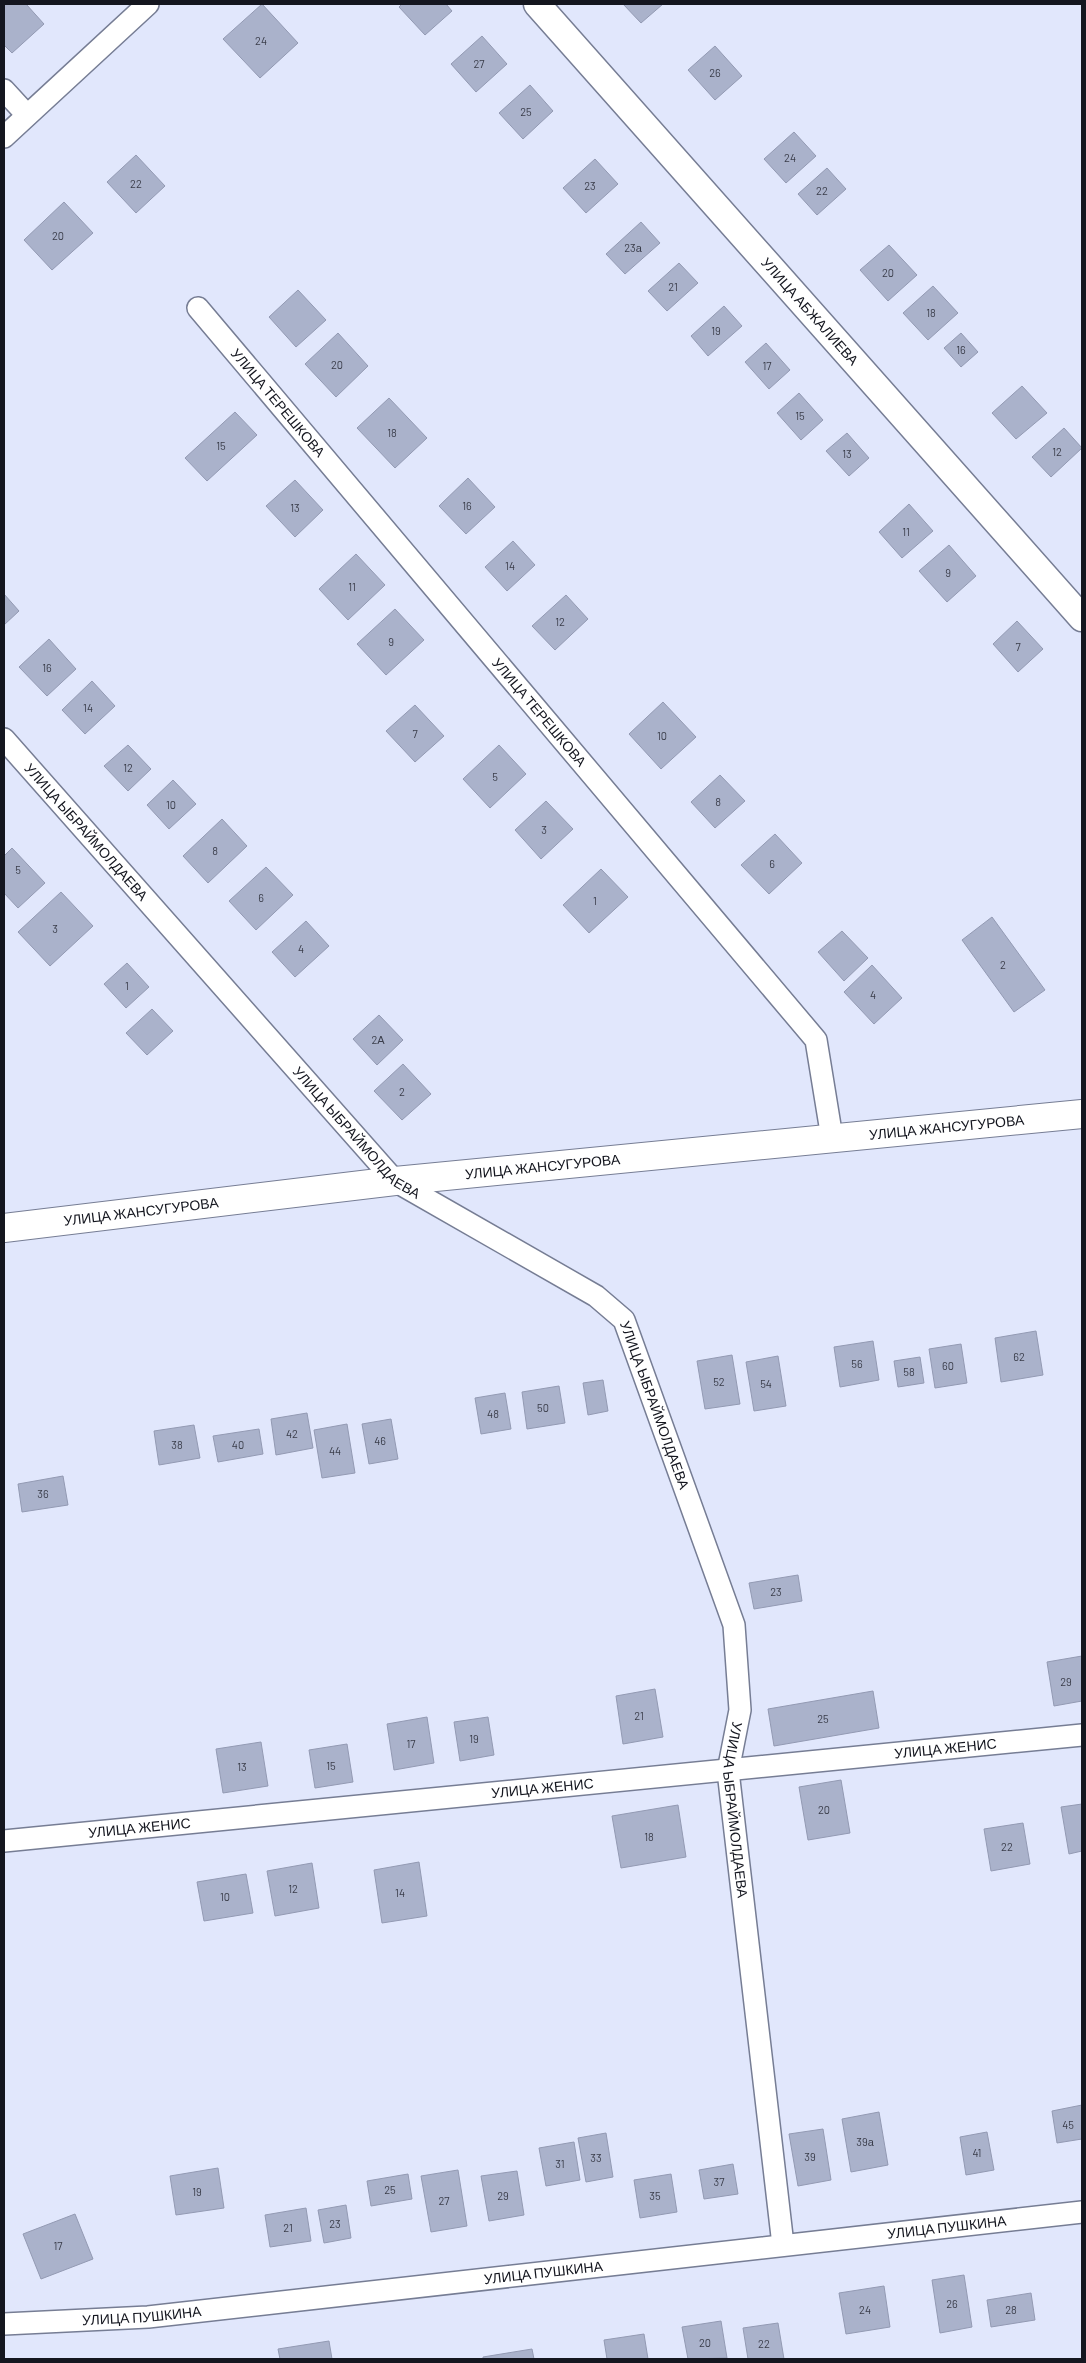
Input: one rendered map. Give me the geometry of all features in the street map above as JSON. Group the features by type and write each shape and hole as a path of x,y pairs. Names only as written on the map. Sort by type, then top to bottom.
{"main road":[{"name":"УЛИЦА ЖАНСУГУРОВА","path":"4,1228 395,1181 1082,1114"}],"street":[{"path":"4,137 148,4"},
{"name":"УЛИЦА АБЖАЛИЕВА","path":"537,4 1082,618"},
{"path":"4,90 27,116"},
{"name":"УЛИЦА ТЕРЕШКОВА","path":"198,308 816,1040 832,1138"},
{"name":"УЛИЦА ЫБРАЙМОЛДАЕВА","path":"4,739 395,1181 596,1296 624,1320 734,1626 740,1710 728,1771 783,2245"},
{"name":"УЛИЦА ЖЕНИС","path":"4,1841 1082,1735"},
{"name":"УЛИЦА ПУШКИНА","path":"4,2324 148,2317 1082,2212"}],"building":[{"path":"4,4 26,4 44,24 12,53 4,45"},
{"path":"262,4 298,43 260,78 223,39"},
{"path":"402,4 446,4 452,11 425,35 399,7"},
{"path":"623,4 663,4 641,23"},
{"path":"482,36 507,64 476,92 451,64"},
{"path":"715,46 742,76 715,100 688,70"},
{"path":"530,85 553,111 523,139 499,113"},
{"path":"794,132 816,156 786,183 764,159"},
{"path":"136,155 165,186 136,213 107,182"},
{"path":"595,159 618,184 586,213 563,188"},
{"path":"827,168 846,189 817,215 798,194"},
{"path":"64,202 93,233 52,270 24,240"},
{"path":"641,222 660,243 625,274 606,254"},
{"path":"889,245 917,275 888,301 860,270"},
{"path":"679,263 698,283 667,311 648,291"},
{"path":"933,286 958,313 928,340 903,313"},
{"path":"298,290 326,320 296,347 269,317"},
{"path":"724,306 742,326 708,356 691,336"},
{"path":"338,333 368,366 336,397 305,364"},
{"path":"961,333 978,352 961,367 944,348"},
{"path":"766,343 790,370 769,389 745,362"},
{"path":"1022,386 1047,413 1016,439 992,413"},
{"path":"799,393 823,420 801,440 777,413"},
{"path":"389,398 427,438 395,468 357,428"},
{"path":"235,412 257,435 207,481 185,458"},
{"path":"1064,428 1082,448 1051,477 1032,457"},
{"path":"847,433 869,458 849,476 826,451"},
{"path":"468,478 495,507 466,534 439,506"},
{"path":"295,480 323,510 295,537 266,506"},
{"path":"909,504 933,531 902,558 879,532"},
{"path":"513,541 535,565 507,591 485,567"},
{"path":"949,545 976,576 947,602 919,571"},
{"path":"356,554 385,585 348,620 319,589"},
{"path":"4,594 19,611 4,625"},
{"path":"566,595 588,619 555,650 532,626"},
{"path":"395,609 424,640 386,675 357,644"},
{"path":"1017,621 1043,649 1018,672 993,644"},
{"path":"49,639 76,669 47,696 19,667"},
{"path":"92,681 115,706 85,734 62,710"},
{"path":"663,702 696,737 661,769 629,734"},
{"path":"415,705 444,736 415,762 386,731"},
{"path":"128,745 151,769 128,791 104,766"},
{"path":"499,745 526,774 490,808 463,779"},
{"path":"720,775 745,801 715,828 691,802"},
{"path":"173,780 196,804 169,829 147,805"},
{"path":"546,801 573,829 541,859 515,830"},
{"path":"222,819 247,846 208,883 183,856"},
{"path":"775,834 802,863 769,894 741,865"},
{"path":"12,848 45,883 18,908 4,893 4,856"},
{"path":"266,867 293,895 256,930 229,901"},
{"path":"601,869 628,897 589,933 563,905"},
{"path":"61,892 93,926 50,966 18,932"},
{"path":"992,917 1045,990 1014,1012 962,940"},
{"path":"306,921 329,946 295,977 272,952"},
{"path":"842,931 868,958 844,981 818,952"},
{"path":"127,963 149,987 126,1008 104,984"},
{"path":"872,965 902,998 874,1024 844,992"},
{"path":"152,1009 173,1031 147,1055 126,1033"},
{"path":"379,1015 403,1040 377,1065 353,1039"},
{"path":"403,1064 431,1094 402,1120 374,1091"},
{"path":"1036,1331 1043,1375 1001,1382 995,1338"},
{"path":"873,1341 879,1380 840,1387 834,1347"},
{"path":"961,1344 967,1383 935,1388 929,1349"},
{"path":"732,1355 740,1404 705,1409 697,1361"},
{"path":"778,1356 786,1406 754,1411 746,1362"},
{"path":"920,1357 924,1383 898,1387 894,1361"},
{"path":"603,1380 608,1411 588,1415 583,1383"},
{"path":"559,1386 565,1423 527,1429 522,1392"},
{"path":"505,1393 511,1429 481,1434 475,1398"},
{"path":"307,1413 313,1448 276,1455 271,1419"},
{"path":"391,1419 398,1459 369,1464 362,1424"},
{"path":"347,1424 355,1473 322,1478 314,1430"},
{"path":"194,1425 200,1458 159,1465 154,1431"},
{"path":"259,1429 263,1454 218,1462 213,1436"},
{"path":"63,1476 68,1505 22,1512 18,1484"},
{"path":"798,1575 802,1601 754,1609 749,1583"},
{"path":"1082,1656 1082,1701 1054,1706 1047,1662"},
{"path":"655,1689 663,1737 623,1744 616,1696"},
{"path":"873,1691 879,1728 774,1746 768,1709"},
{"path":"427,1717 434,1763 394,1770 387,1724"},
{"path":"488,1717 494,1755 460,1761 454,1722"},
{"path":"261,1742 268,1786 223,1793 216,1749"},
{"path":"347,1744 353,1782 315,1788 309,1750"},
{"path":"841,1780 850,1833 808,1840 799,1787"},
{"path":"1082,1804 1082,1851 1069,1854 1061,1807"},
{"path":"678,1805 686,1857 621,1868 612,1816"},
{"path":"1023,1823 1030,1864 991,1871 984,1829"},
{"path":"419,1862 427,1916 382,1923 374,1870"},
{"path":"312,1863 319,1908 275,1916 267,1871"},
{"path":"246,1874 253,1913 204,1921 197,1882"},
{"path":"1082,2105 1082,2139 1057,2143 1052,2111"},
{"path":"879,2112 888,2165 851,2172 842,2119"},
{"path":"823,2129 831,2180 798,2186 789,2134"},
{"path":"987,2132 994,2170 966,2175 960,2137"},
{"path":"606,2133 613,2177 586,2182 578,2138"},
{"path":"574,2142 580,2180 546,2186 539,2148"},
{"path":"733,2164 738,2194 704,2199 699,2170"},
{"path":"218,2168 224,2208 176,2215 170,2176"},
{"path":"458,2170 467,2226 431,2232 421,2176"},
{"path":"517,2171 524,2215 489,2221 481,2176"},
{"path":"408,2174 412,2199 371,2206 367,2181"},
{"path":"671,2174 677,2212 640,2218 634,2180"},
{"path":"346,2205 351,2238 324,2243 318,2210"},
{"path":"306,2208 311,2241 270,2247 265,2215"},
{"path":"75,2214 93,2259 41,2279 23,2234"},
{"path":"964,2275 972,2327 940,2333 932,2280"},
{"path":"884,2286 890,2327 846,2334 839,2293"},
{"path":"1031,2293 1035,2320 991,2327 987,2300"},
{"path":"721,2321 727,2358 688,2359 682,2327"},
{"path":"778,2323 784,2359 748,2359 743,2328"},
{"path":"644,2334 648,2359 607,2359 604,2340"},
{"path":"329,2341 332,2359 280,2359 278,2349"},
{"path":"532,2349 534,2359 483,2359 483,2357"}]}
